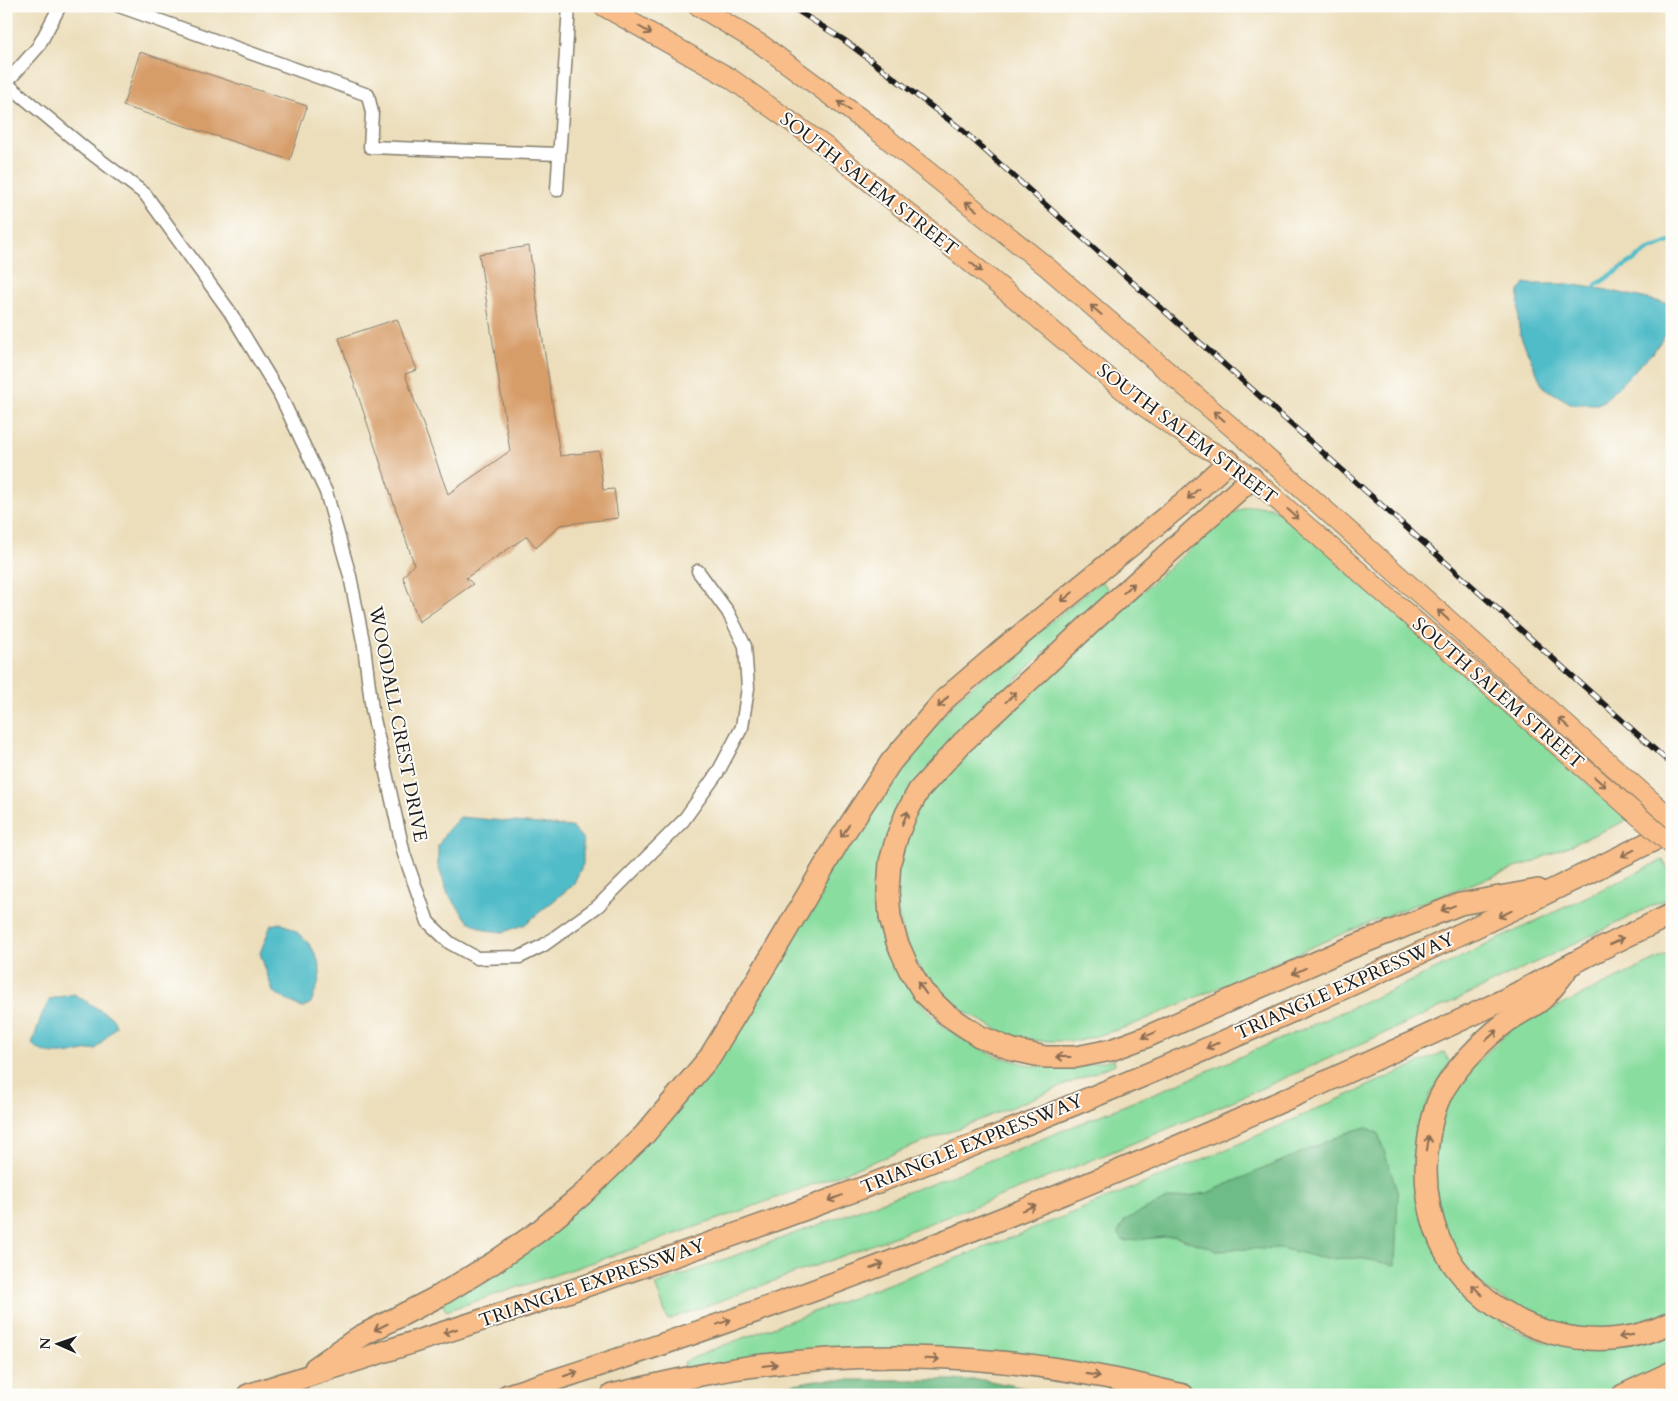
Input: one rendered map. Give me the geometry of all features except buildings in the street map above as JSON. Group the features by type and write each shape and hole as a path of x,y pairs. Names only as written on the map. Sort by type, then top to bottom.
{"highway":[{"path":"301,1378 359,1337 439,1296 494,1263 539,1231 583,1194 645,1134 709,1058 839,841 886,770 945,699 1188,499 1229,461"},
{"path":"1252,478 968,737 919,790 906,814 897,837 890,862 888,891 890,917 896,942 923,992 946,1014 980,1036 1013,1050 1045,1057 1076,1057 1111,1050 1146,1037 1342,951 1460,904 1565,885"},
{"name":"TRIANGLE EXPRESSWAY","path":"248,1395 624,1274 805,1209 987,1140 1168,1065 1363,980 1565,885 1672,831"},
{"path":"508,1395 663,1344 818,1288 950,1239 1078,1188 1332,1079 1494,1005 1672,914"},
{"path":"1574,963 1541,1000 1506,1023 1482,1044 1458,1070 1440,1096 1430,1127 1425,1165 1428,1202 1438,1235 1455,1267 1482,1296 1512,1317 1544,1332 1585,1340 1623,1338 1657,1329 1672,1322"},
{"path":"612,1395 687,1377 735,1369 810,1360 889,1357 977,1360 1033,1366 1098,1376 1183,1395"},
{"path":"1623,1395 1672,1372"}],"main road":[{"name":"SOUTH SALEM STREET","path":"603,6 730,78 817,141 1013,297 1136,401 1195,442 1229,461 1252,478 1672,845"},
{"name":"SOUTH SALEM STREET","path":"698,6 762,45 874,129 1047,267 1249,442 1672,819"},
{"path":"1229,461 1249,442"},
{"path":"1252,478 1269,460"}],"street":[{"path":"6,83 38,47 60,6"},
{"path":"119,6 368,95 372,113 370,147 559,154"},
{"path":"557,190 569,6"},
{"name":"WOODALL CREST DRIVE","path":"6,83 86,150 145,194 230,312 279,393 326,492 350,576 364,646 372,710 404,854 428,922 450,943 477,958 520,957 544,945 606,899 683,822 718,772 742,727 748,688 745,646 728,612 698,571"}],"green space":[{"path":"1249,506 1270,507 1292,518 1628,820 1532,862 1401,910 1342,934 1130,1026 1079,1041 1039,1041 1002,1032 967,1013 933,988 912,956 899,917 896,875 906,834 924,796 963,752 1227,516"},
{"path":"1101,581 1110,591 950,742 882,858 921,1003 943,1026 969,1043 996,1056 1033,1066 1074,1067 1114,1059 1115,1064 977,1121 790,1193 632,1249 446,1311 442,1302 641,1149 890,777 959,697"},
{"path":"1663,860 1672,877 1672,896 1304,1070 1053,1176 668,1320 655,1285 956,1174 1194,1077 1401,986"},
{"path":"1672,952 1672,1312 1623,1330 1585,1332 1550,1326 1486,1290 1461,1262 1446,1233 1437,1203 1433,1164 1438,1130 1449,1099 1464,1075 1511,1029"},
{"path":"1444,1052 1450,1063 1430,1095 1420,1127 1417,1166 1447,1273 1475,1303 1507,1326 1541,1341 1583,1349 1672,1332 1672,1362 1639,1379 1600,1395 1220,1395 1132,1375 1048,1360 685,1368 684,1362 719,1347 1023,1233 1225,1150"},
{"path":"1366,1127 1378,1133 1398,1193 1395,1265 1359,1258 1325,1259 1280,1248 1216,1250 1175,1236 1124,1241 1118,1233 1125,1220 1167,1199 1207,1193 1349,1132"},
{"path":"816,1380 985,1380 1059,1395 736,1395"}],"water":[{"path":"1525,284 1569,284 1666,303 1672,305 1672,326 1653,352 1605,400 1598,404 1572,404 1543,387 1520,335 1518,320 1519,291"},
{"path":"460,817 572,827 583,839 583,864 573,885 524,925 503,932 485,930 468,921 448,894 438,866 438,846 447,831"},
{"path":"280,923 288,926 308,942 319,964 320,972 317,988 311,1003 302,1008 273,992 260,953 271,925"},
{"path":"74,994 113,1018 116,1026 96,1049 54,1054 38,1049 32,1044 42,1014 50,999"}],"waterway":[{"path":"1593,294 1596,285 1649,250 1672,241"}],"railway":[{"path":"790,6 844,40 961,129 1672,765"}]}
